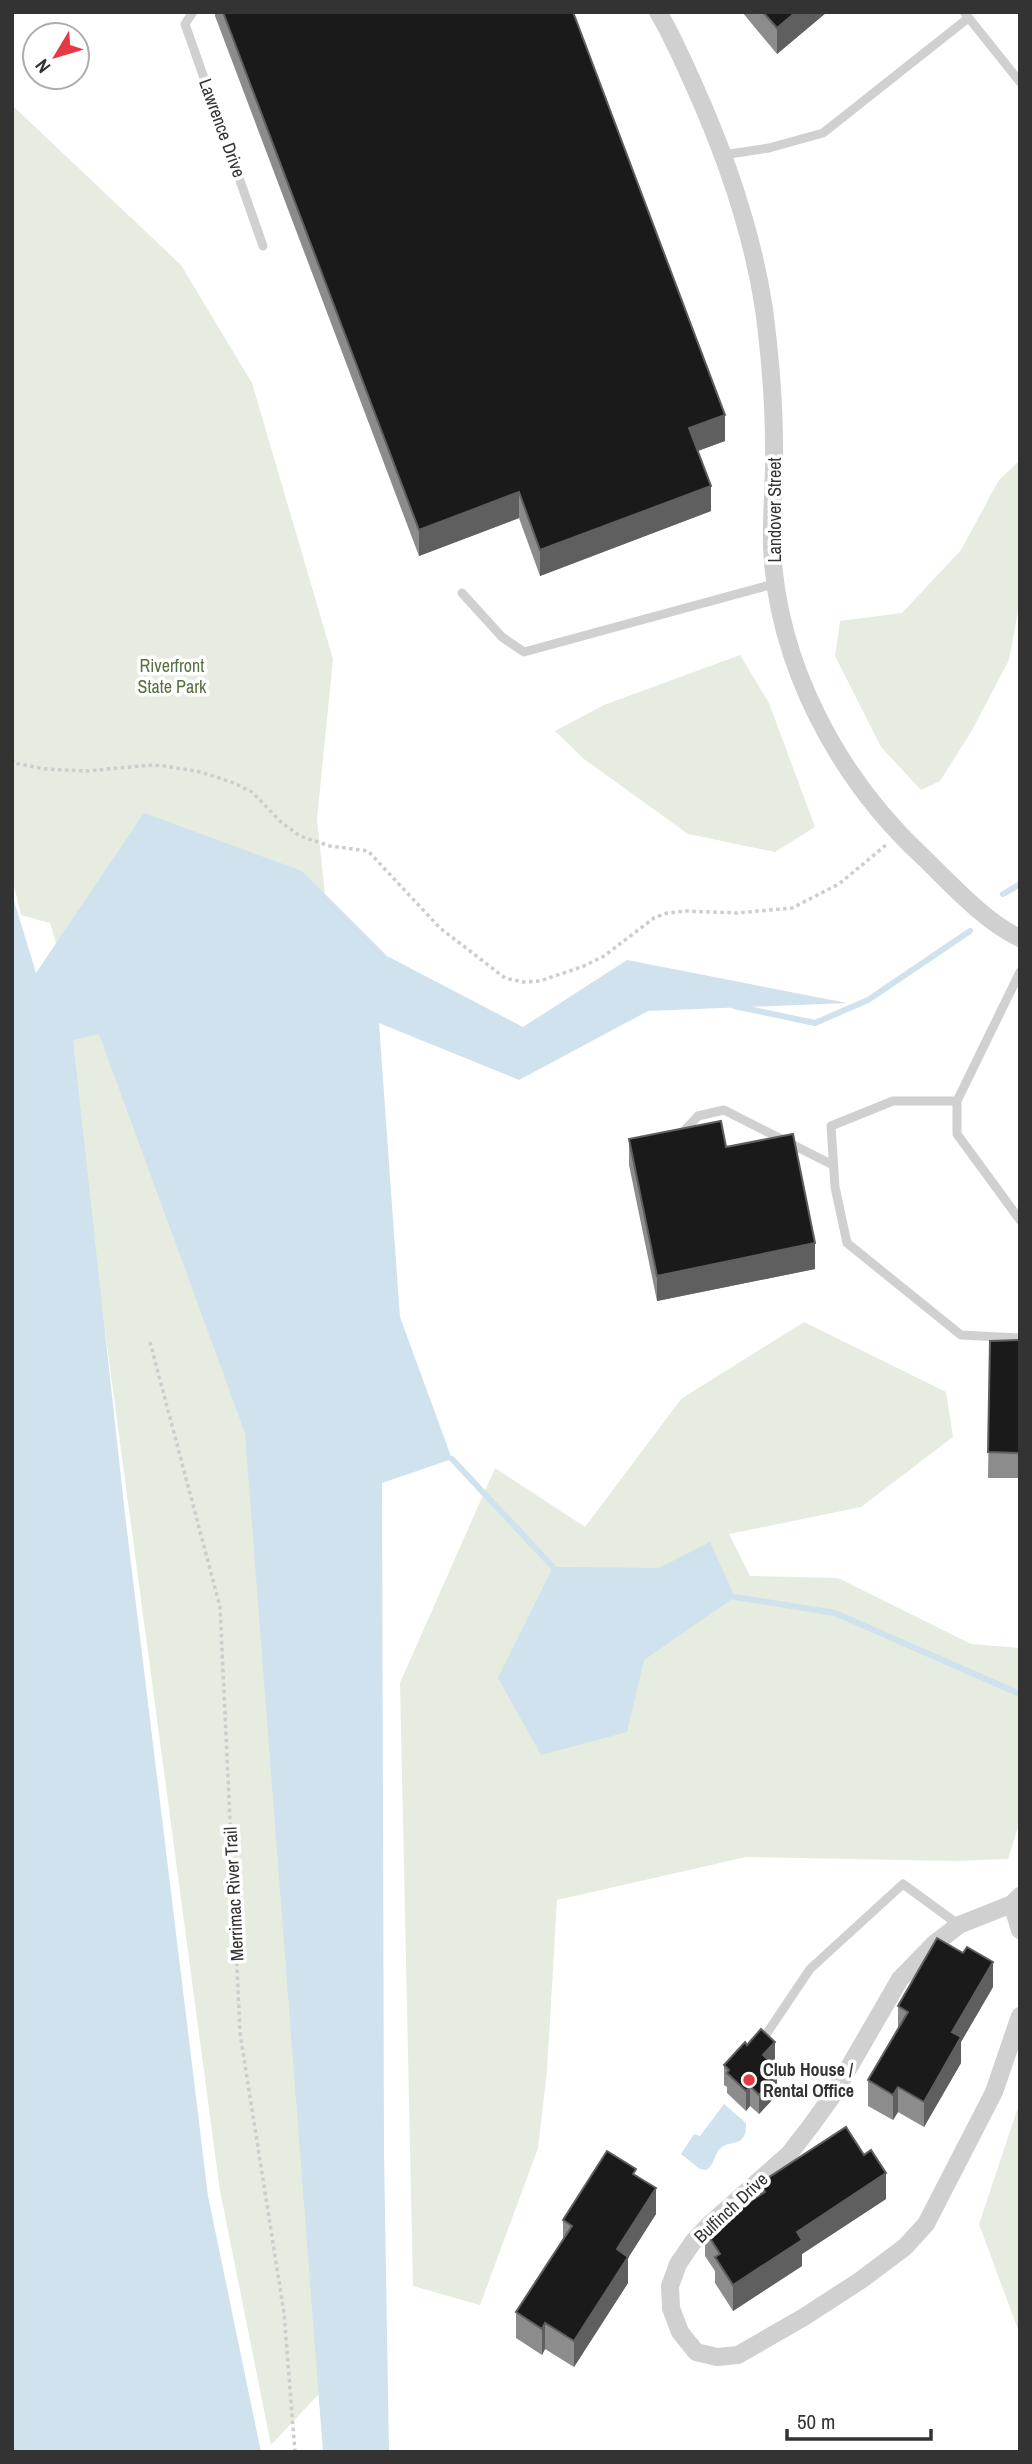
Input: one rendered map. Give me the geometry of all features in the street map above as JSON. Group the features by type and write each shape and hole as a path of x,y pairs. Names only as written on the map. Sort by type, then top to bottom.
{"street":[{"name":"Landover Street","path":"658,12 702,102 735,185 753,246 773,382 772,547 779,606 793,659 828,739 863,792 898,834 969,901 1010,934 1020,938"},
{"name":"Bulfinch Drive","path":"1020,1930 1016,1900 960,1925 934,1944 900,1979 833,2095 789,2154 693,2242 678,2264 670,2286 671,2308 680,2332 696,2352 717,2357 738,2355 814,2311 905,2247 926,2224 994,2092 1020,2016"}],"lane":[{"name":"Lawrence Drive","path":"193,12 185,24 263,246"},
{"path":"723,155 769,148 823,133 966,16 1020,82"},
{"path":"462,593 502,637 524,652 776,583"},
{"path":"1020,972 957,1101 957,1134 1020,1220"},
{"path":"957,1101 893,1101 831,1126 835,1187 847,1243 961,1335 1020,1338"},
{"path":"685,1130 698,1116 724,1110 833,1165"},
{"path":"761,2042 810,1969 903,1884 960,1925"}],"path":[{"path":"12,759 14,762 45,769 86,772 152,765 210,775 252,792 282,823 300,836 330,846 368,851 440,928 493,970 514,982 540,981 584,966 604,956 654,918 676,912 737,913 792,908 839,884 898,834"},
{"name":"Merrimac River Trail","path":"150,1342 220,1607 240,2033 284,2313 295,2452"}],"green space":[{"name":"Riverfront State Park","path":"12,105 181,265 252,383 333,659 317,819 330,942 377,2332 271,2445 220,2191 78,1128 67,982 50,923 21,915 12,878"},
{"path":"1020,460 1020,601 1009,660 971,732 940,781 921,790 881,747 835,656 840,621 902,613 961,550 999,480"},
{"path":"740,655 769,703 815,827 775,852 688,834 584,759 555,731 604,705"},
{"path":"804,1322 946,1392 953,1437 861,1507 729,1534 750,1576 838,1578 971,1644 1020,1648 1020,1821 1008,1859 955,1861 746,1857 557,1900 547,2071 538,2148 480,2305 413,2286 400,1683 495,1468 585,1527 681,1399"},
{"path":"1020,2101 1020,2335 979,2224"}],"water":[{"path":"144,813 302,871 387,956 523,1027 627,960 847,1003 648,1011 519,1080 379,1023 400,1317 452,1459 382,1483 384,2153 389,2452 323,2452 245,1433 99,1034 73,1040 125,1514 208,2196 261,2452 12,2452 12,894 36,973"},
{"path":"710,1542 735,1597 644,1660 627,1732 541,1755 498,1678 553,1567 659,1568"},
{"path":"724,2104 746,2123 745,2132 740,2140 718,2151 709,2168 700,2169 681,2154 694,2134 700,2136"}],"building":[{"path":"223,12 573,12 725,415 689,428 711,486 540,550 519,492 419,530"},
{"path":"763,12 796,12 777,28"},
{"path":"721,1121 726,1147 793,1134 815,1243 657,1276 629,1139"},
{"path":"1020,1340 1020,1453 988,1452 990,1341"},
{"path":"937,1938 963,1953 967,1947 993,1962 952,2032 961,2037 924,2102 898,2087 893,2095 868,2080 908,2012 898,2006"},
{"path":"761,2029 775,2042 763,2055 777,2067 772,2073 775,2077 759,2095 750,2086 746,2091 727,2073 729,2070 724,2065"},
{"path":"846,2127 864,2155 871,2150 886,2173 797,2232 802,2240 733,2285 715,2257 720,2254 705,2230 765,2192 760,2183"},
{"path":"607,2151 636,2169 633,2174 656,2188 617,2249 628,2257 574,2341 545,2323 542,2329 516,2312 572,2226 563,2220"}],"waterway":[{"path":"1003,894 1020,884"},
{"path":"734,1006 815,1023 868,1000 970,931"},
{"path":"452,1459 553,1567"},
{"path":"735,1597 835,1613 1020,1694"}],"place":[{"name":"Club House / Rental Office","path":"749,2080"}]}
